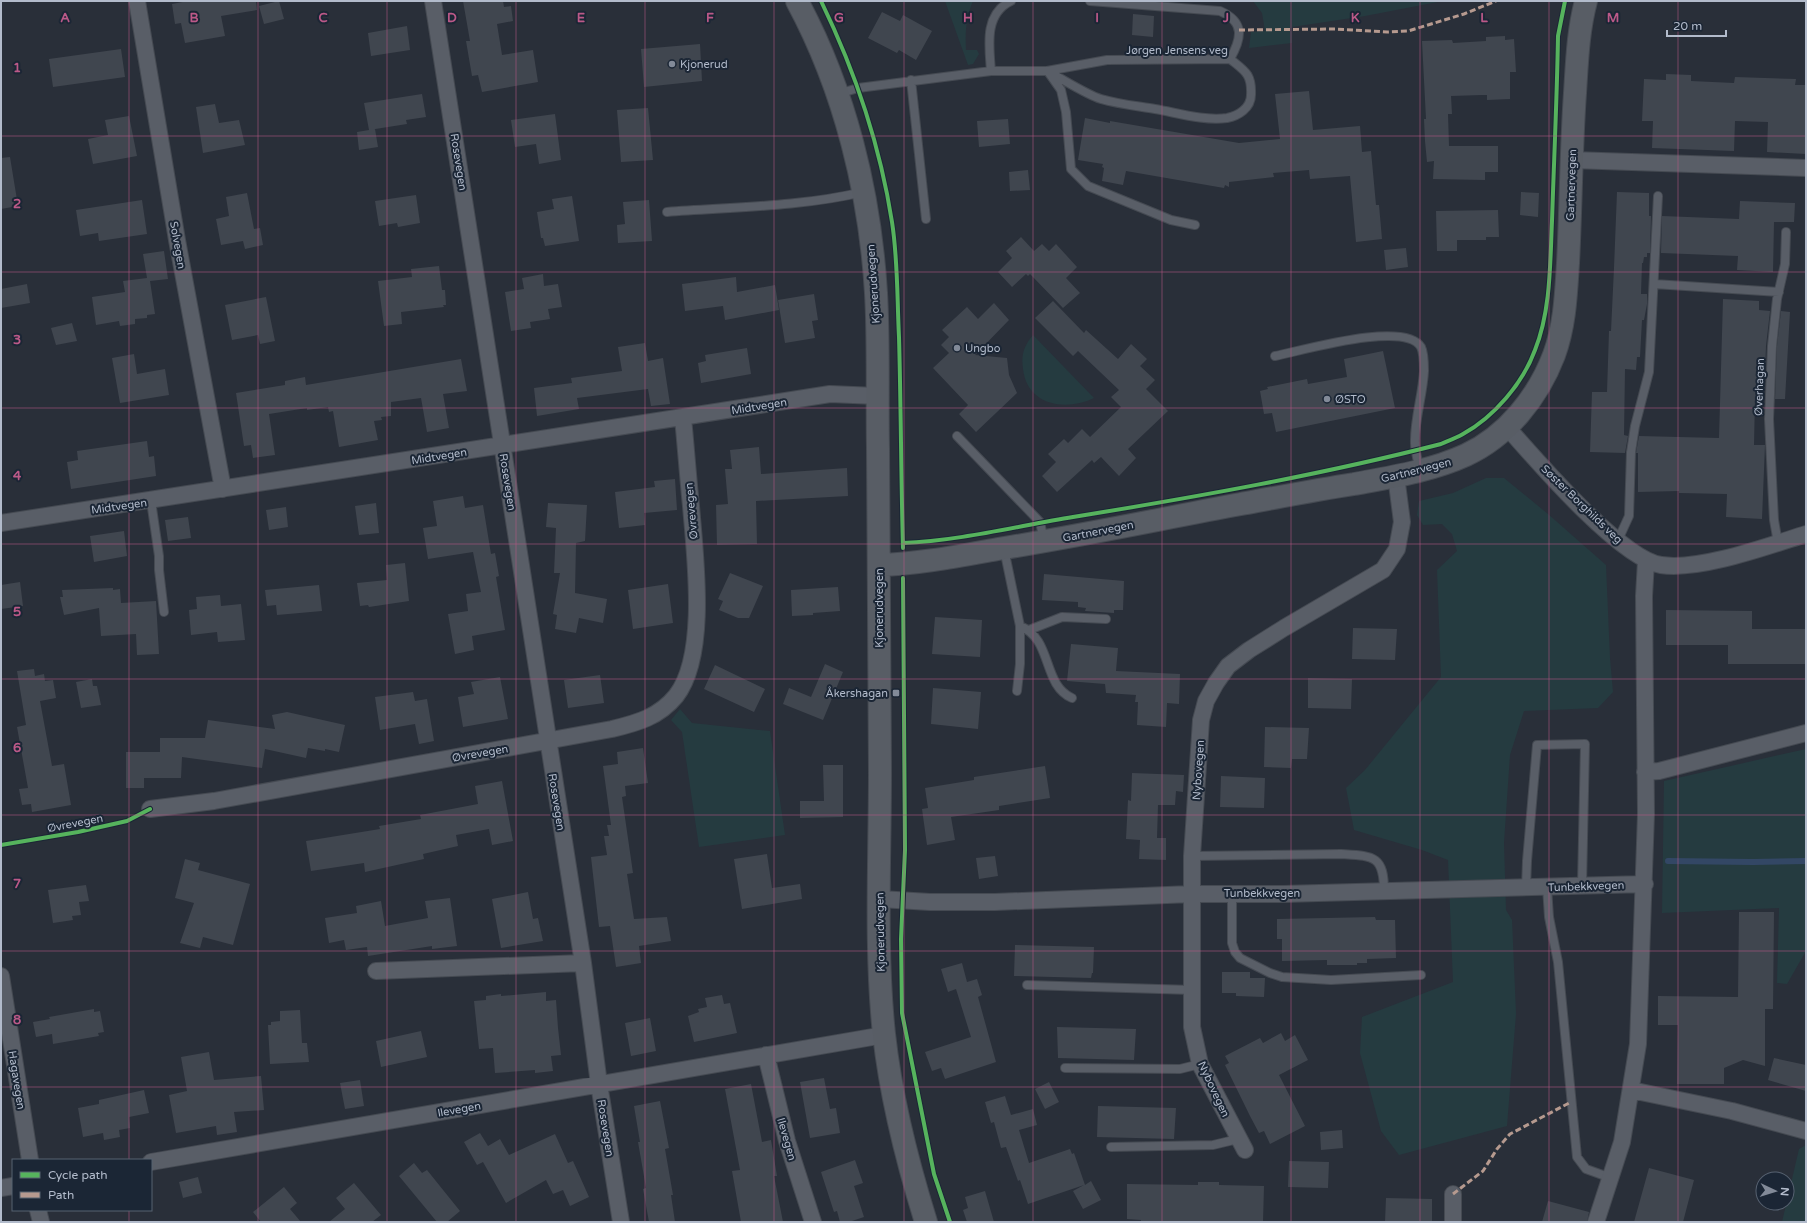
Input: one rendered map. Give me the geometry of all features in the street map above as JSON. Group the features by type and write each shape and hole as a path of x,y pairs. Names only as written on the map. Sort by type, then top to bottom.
{"main road":[{"name":"Kjonerudvegen","path":"797,1 821,52 838,94 863,192 872,246 876,295 879,565 880,948 884,1034 899,1121 914,1182 926,1222"},
{"name":"Gartnervegen","path":"879,565 914,563 1044,542 1420,471 1467,454 1480,447 1507,427 1526,406 1539,387 1555,353 1560,335 1566,287 1578,39 1586,1"}],"street":[{"name":"Solvegen","path":"137,1 177,240 223,489"},
{"name":"Rosevegen","path":"434,1 583,963 599,1084 621,1222"},
{"path":"1572,160 1806,168"},
{"name":"Midtvegen","path":"1,523 151,501 830,394 877,396"},
{"name":"Øvrevegen","path":"150,809 214,801 548,741 612,729 643,721 652,717 668,704 679,692 685,680 693,648 696,625 695,557 684,418"},
{"name":"Søster Borghilds veg","path":"1507,427 1553,478 1618,540 1646,561 1663,566 1699,564 1806,534"},
{"name":"Nybovegen","path":"1242,1144 1200,1064 1192,1027 1192,856 1201,720 1206,701 1228,666 1249,650 1383,570 1397,549 1402,522 1396,476"},
{"path":"1596,1222 1622,1142 1638,1044 1644,884 1646,772 1644,596 1646,561"},
{"path":"1646,772 1659,771 1806,733"},
{"name":"Tunbekkvegen","path":"880,899 930,902 995,902 1191,894 1526,888 1644,884"},
{"path":"376,972 583,963"},
{"name":"Hagavegen","path":"1,976 30,1159"},
{"name":"Ilevegen","path":"152,1162 884,1034"},
{"name":"Ilevegen","path":"766,1055 788,1141 813,1222"},
{"path":"1631,1090 1732,1111 1806,1132"},
{"path":"1,1188 12,1186"},
{"path":"1453,1194 1453,1222"},
{"path":"38,1211 41,1222"}],"lane":[{"path":"991,71 989,53 990,29 994,14 1004,4 1011,1"},
{"path":"1090,1 1220,11 1231,16 1236,22 1239,30 1239,40 1230,59"},
{"name":"Jørgen Jensens veg","path":"838,94 858,88 911,80 991,71 1047,71 1107,60 1230,59 1245,71 1252,82 1251,99 1244,111 1227,118 1193,116 1099,99 1047,71"},
{"path":"1047,71 1061,90 1066,112 1071,169 1088,186 1171,220 1195,225"},
{"path":"911,80 926,219"},
{"path":"667,212 793,203 841,197 863,192"},
{"path":"1618,540 1629,516 1632,445 1635,426 1649,372 1658,196"},
{"name":"Øverhagan","path":"1778,543 1773,512 1769,419 1772,346 1779,292 1785,264 1786,232"},
{"path":"1654,284 1779,292"},
{"path":"1275,356 1373,336 1408,337 1415,341 1421,347 1424,371 1415,442 1420,471"},
{"path":"957,436 1040,522 1044,542"},
{"path":"151,501 159,556 159,570 164,612"},
{"path":"1004,548 1020,626 1020,664 1017,691"},
{"path":"1029,630 1062,617 1106,619"},
{"path":"1020,626 1029,630 1037,638 1056,685 1067,696 1072,698"},
{"path":"1526,888 1537,745 1586,744 1582,886"},
{"path":"1192,856 1365,856 1378,862 1382,868 1384,876 1384,891"},
{"path":"1547,887 1549,917 1558,962 1577,1157 1586,1169 1611,1178"},
{"path":"1232,893 1232,943 1235,952 1240,958 1270,973 1282,977 1331,980 1421,975"},
{"path":"1027,985 1192,990"},
{"path":"1065,1068 1180,1069 1200,1064"},
{"path":"1111,1146 1242,1144"}],"green space":[{"path":"945,1 973,1 966,25 966,50 977,50 979,54 973,64 968,65"},
{"path":"1253,1 1443,1 1365,16 1292,27 1292,43 1249,48 1251,32 1265,31 1262,13"},
{"path":"1033,335 1094,398 1083,402 1060,404 1049,402 1040,398 1032,391 1026,381 1022,359 1025,347"},
{"path":"1486,478 1504,478 1606,565 1613,692 1598,708 1524,711 1510,755 1504,843 1506,910 1512,920 1516,1014 1507,1126 1399,1155 1381,1131 1360,1053 1362,1017 1453,982 1448,860 1422,850 1354,830 1346,788 1365,770 1441,677 1437,570 1457,551 1452,534 1442,524 1423,525 1417,515 1419,501 1453,493"},
{"path":"680,709 692,723 770,731 785,835 699,847 682,732 671,720"},
{"path":"1806,749 1806,951 1787,984 1777,983 1779,908 1662,913 1664,781"},
{"path":"1806,1145 1806,1222 1782,1222 1785,1211 1795,1211 1794,1171 1799,1149"}],"building":[{"path":"188,1 256,1 257,10 221,16 225,36 185,43 181,23 175,24 172,4"},
{"path":"279,1 284,19 264,24 259,6"},
{"path":"463,1 503,1 504,7 511,6 513,21 497,24 502,55 533,50 538,82 482,92 478,75 472,76 466,41 470,41"},
{"path":"882,12 900,21 903,15 932,31 916,60 899,50 897,53 868,38"},
{"path":"1133,14 1154,16 1153,37 1132,35"},
{"path":"407,26 410,50 371,56 368,33"},
{"path":"1505,36 1505,40 1514,39 1516,72 1510,72 1510,99 1487,100 1487,95 1451,96 1452,114 1448,114 1449,146 1498,146 1498,172 1485,172 1485,180 1433,179 1434,161 1427,162 1425,141 1424,119 1426,119 1422,41 1452,40 1453,43 1486,41 1486,37"},
{"path":"700,44 702,81 644,87 641,49"},
{"path":"121,49 125,77 53,87 49,59"},
{"path":"1666,74 1691,75 1691,81 1734,83 1735,77 1796,79 1795,85 1806,85 1806,154 1767,152 1768,122 1735,121 1734,151 1652,148 1653,121 1642,121 1644,79 1666,80"},
{"path":"1309,91 1313,130 1360,126 1362,152 1371,151 1376,205 1379,205 1382,239 1356,242 1350,176 1310,179 1309,170 1273,173 1274,177 1229,182 1229,187 1225,185 1224,188 1126,171 1123,185 1102,181 1104,168 1102,167 1103,164 1078,160 1085,118 1239,143 1280,139 1275,94"},
{"path":"422,94 426,117 406,120 407,124 369,130 364,103"},
{"path":"215,104 219,123 239,120 245,145 203,153 196,107"},
{"path":"648,108 653,160 621,162 617,110"},
{"path":"555,114 561,160 539,164 536,144 515,147 511,120"},
{"path":"129,116 137,156 93,164 88,139 108,135 105,120"},
{"path":"1008,119 1010,144 979,147 977,121"},
{"path":"375,129 378,147 359,150 357,132"},
{"path":"10,157 18,206 1,209 1,158"},
{"path":"1028,170 1030,190 1010,191 1009,172"},
{"path":"1521,192 1539,193 1538,217 1520,215"},
{"path":"1617,192 1649,193 1649,216 1651,216 1650,253 1647,253 1647,257 1644,257 1642,263 1641,294 1647,294 1647,304 1644,320 1642,320 1640,357 1637,357 1636,370 1625,369 1624,435 1628,436 1625,453 1590,452 1592,392 1607,392"},
{"path":"247,193 254,229 260,228 263,245 245,249 243,241 221,245 216,219 229,216 226,197"},
{"path":"416,195 420,223 398,227 397,223 379,226 375,201"},
{"path":"572,196 579,241 545,246 543,238 541,238 537,212 554,209 552,199"},
{"path":"142,200 147,234 99,241 98,233 80,236 76,210"},
{"path":"649,200 652,241 618,243 617,225 625,224 623,202"},
{"path":"1740,201 1795,203 1794,222 1774,222 1773,272 1737,270 1738,256 1661,253 1662,216 1739,219"},
{"path":"1498,210 1499,237 1486,237 1486,240 1457,240 1457,251 1437,251 1436,211"},
{"path":"1021,237 1034,251 1042,244 1049,251 1056,244 1077,267 1066,278 1080,293 1063,308 1030,274 1028,276 1026,274 1012,287 998,272 1012,258 1006,251"},
{"path":"1406,248 1408,267 1386,270 1384,250"},
{"path":"164,251 168,279 150,281 155,314 147,315 147,318 135,319 135,324 120,326 119,321 96,325 92,297 125,292 123,281 147,278 143,254"},
{"path":"439,266 442,290 445,290 446,305 443,305 444,307 401,312 402,324 384,326 378,281 412,277 411,269"},
{"path":"543,274 544,286 558,284 562,307 548,309 550,319 530,322 531,328 511,331 505,292 524,289 522,278"},
{"path":"736,277 737,292 775,285 779,310 725,320 723,306 685,311 682,284"},
{"path":"27,284 30,303 1,308 1,289"},
{"path":"814,294 818,320 812,321 815,338 785,343 778,300"},
{"path":"266,297 275,341 260,344 258,335 232,340 225,305"},
{"path":"1723,299 1759,301 1759,310 1770,311 1766,346 1764,398 1755,398 1754,445 1765,445 1762,519 1726,517 1727,494 1679,493 1679,491 1638,492 1638,453 1636,453 1639,436 1719,438"},
{"path":"1053,301 1084,333 1086,330 1118,359 1131,344 1147,359 1140,366 1155,380 1146,389 1168,411 1128,449 1136,458 1119,476 1101,457 1094,463 1092,460 1057,492 1042,476 1056,462 1048,454 1064,439 1068,443 1082,429 1090,437 1121,407 1111,397 1119,390 1078,351 1073,356 1035,318"},
{"path":"994,303 1009,320 975,355 1007,358 1009,375 1017,393 976,432 959,414 968,405 933,368 949,353 941,345 949,337 942,330 967,307 978,319"},
{"path":"1781,311 1790,312 1785,399 1775,399 1777,346"},
{"path":"72,323 77,341 56,345 51,328"},
{"path":"645,343 648,361 663,358 670,404 651,406 648,389 577,398 579,409 537,416 534,388 572,383 571,378 622,371 618,347"},
{"path":"747,348 751,374 701,383 698,363 706,361 705,355"},
{"name":"ØSTO","path":"1383,351 1395,408 1276,432 1272,413 1264,414 1260,391 1268,389 1267,387 1307,379 1308,384 1347,377 1344,359"},
{"path":"134,354 137,374 165,369 169,395 120,403 112,358"},
{"path":"461,359 467,391 443,394 449,428 427,432 421,398 391,402 391,416 381,417 382,420 374,421 378,440 339,447 333,411 329,412 328,407 307,410 307,408 269,414 275,455 253,458 251,445 244,446 236,393 285,385 285,381 305,377 306,385"},
{"path":"147,441 149,457 154,456 156,476 71,489 67,462 78,460 77,451"},
{"path":"759,447 761,474 847,468 848,496 756,501 757,544 717,545 716,505 728,504 725,469 732,469 730,450"},
{"path":"675,479 677,510 644,513 645,525 619,528 615,492 655,487 654,481"},
{"path":"463,496 465,508 483,505 491,554 495,553 499,576 496,577 505,630 472,636 474,650 455,654 448,614 468,611 466,594 481,592 473,552 428,559 423,528 437,526 433,501"},
{"path":"376,503 379,533 359,535 355,506"},
{"path":"548,503 587,505 585,541 576,543 575,593 607,599 603,623 579,618 576,633 555,629 557,615 553,614 560,573 554,573 556,528 546,527"},
{"path":"286,507 288,527 269,530 266,510"},
{"path":"188,517 191,538 168,541 165,520"},
{"path":"124,531 127,556 94,562 90,536"},
{"path":"405,563 409,601 369,607 368,605 360,606 357,583 387,580 386,565"},
{"path":"730,573 763,586 749,618 738,618 719,610 723,601 718,599"},
{"path":"1044,574 1124,581 1123,610 1114,610 1114,613 1085,611 1086,608 1078,607 1078,602 1042,600"},
{"path":"20,582 23,606 1,609 1,585"},
{"path":"668,584 673,623 633,629 628,590"},
{"path":"319,585 322,611 277,615 276,605 267,606 265,590"},
{"path":"838,587 840,611 792,616 791,590"},
{"path":"113,588 113,590 120,589 121,603 156,601 159,654 137,655 136,634 101,636 99,608 64,615 60,597 63,597 62,590"},
{"path":"220,595 221,606 241,604 245,640 218,642 217,632 191,635 189,610 197,609 196,597"},
{"path":"1666,610 1752,611 1752,629 1806,629 1806,664 1728,664 1728,645 1666,645"},
{"path":"935,617 982,620 980,657 932,654"},
{"path":"1353,628 1397,629 1395,660 1352,659"},
{"path":"1071,644 1118,648 1116,671 1180,674 1179,704 1167,703 1166,727 1137,725 1138,702 1135,702 1136,695 1106,693 1105,684 1067,681"},
{"path":"825,664 843,672 823,720 783,704 789,688 811,697"},
{"path":"715,665 765,689 754,712 704,689"},
{"path":"34,669 35,676 44,674 45,681 53,680 56,698 40,701 52,766 64,764 71,805 32,812 31,804 22,805 19,789 28,788 17,727 26,725 17,671"},
{"path":"600,675 604,703 568,708 564,680"},
{"path":"500,677 508,719 463,727 458,697 474,694 471,682"},
{"path":"1308,678 1352,679 1351,709 1308,708"},
{"path":"92,679 93,686 97,686 101,705 81,708 76,682"},
{"path":"933,688 981,692 978,729 931,724"},
{"path":"413,692 415,701 427,699 434,741 419,744 415,724 380,730 375,697"},
{"path":"287,712 345,725 339,752 308,748 306,758 265,749 262,768 182,757 181,778 144,778 144,788 126,788 126,752 160,752 160,738 205,738 208,720 275,729 272,715"},
{"path":"1265,727 1309,728 1307,759 1292,759 1291,768 1264,767"},
{"path":"643,748 648,783 625,786 626,796 622,797 633,873 627,874 634,919 667,917 671,941 639,946 641,963 616,967 610,926 599,927 591,857 607,855 604,836 609,836 607,825 611,825 603,766 618,764 617,752"},
{"path":"823,765 843,765 843,817 800,818 800,801 824,801"},
{"path":"1045,766 1050,798 999,806 999,810 951,817 955,840 927,845 922,809 928,808 925,788 974,780 974,777"},
{"path":"1132,773 1184,775 1183,792 1176,791 1175,805 1158,805 1157,838 1166,838 1166,860 1139,859 1140,840 1126,839 1128,800 1131,801"},
{"path":"1221,776 1265,778 1264,808 1220,807"},
{"path":"502,781 513,841 492,845 489,829 456,835 458,846 423,854 424,859 365,872 364,863 311,871 306,841 380,829 379,826 421,819 420,815 478,804 475,786"},
{"path":"767,854 772,888 800,884 802,899 742,909 734,859"},
{"path":"995,856 998,876 979,879 976,858"},
{"path":"185,859 200,863 198,870 250,884 233,945 203,937 200,948 180,943 194,903 175,898"},
{"path":"86,885 89,901 79,902 81,915 72,916 73,920 53,923 48,890"},
{"path":"528,892 533,919 538,918 543,941 501,948 492,899"},
{"path":"450,898 457,946 432,949 432,946 368,956 367,947 346,950 344,940 329,943 325,918 357,913 356,906 381,901 385,926 428,918 425,901"},
{"path":"1739,912 1774,912 1773,1009 1765,1009 1765,1066 1743,1060 1724,1068 1724,1084 1677,1084 1678,1025 1658,1025 1658,996 1738,997"},
{"path":"1375,917 1376,920 1395,920 1396,958 1367,959 1367,963 1357,963 1357,965 1327,965 1327,960 1282,961 1282,939 1277,939 1277,919"},
{"path":"1015,945 1094,947 1093,973 1091,978 1014,976"},
{"path":"962,963 967,982 977,979 982,995 978,997 996,1062 945,1079 941,1068 932,1071 925,1052 971,1037 956,989 948,992 941,969"},
{"path":"1222,972 1250,972 1250,978 1265,978 1264,997 1236,996 1236,993 1222,993"},
{"path":"546,992 546,1001 556,1000 561,1055 551,1056 553,1071 535,1073 535,1070 495,1073 493,1048 479,1049 474,1001 486,1000 486,996 501,994 501,996"},
{"path":"722,995 724,1004 730,1003 737,1033 694,1042 688,1016 699,1012 698,1009 707,1007 705,998"},
{"path":"94,1009 94,1012 100,1011 104,1032 98,1033 99,1036 53,1044 52,1034 36,1037 33,1022 50,1019 49,1017"},
{"path":"300,1010 302,1043 307,1043 309,1062 270,1064 268,1025 271,1025 271,1022 280,1021 280,1011"},
{"path":"650,1018 656,1051 631,1056 625,1023"},
{"path":"1057,1027 1136,1029 1134,1060 1058,1058"},
{"path":"421,1031 427,1057 381,1067 376,1041"},
{"path":"1281,1033 1285,1041 1295,1035 1308,1060 1279,1075 1305,1126 1270,1144 1264,1131 1259,1133 1250,1116 1225,1065 1229,1063 1225,1056 1260,1038 1263,1043"},
{"path":"209,1052 214,1080 261,1076 264,1110 234,1112 237,1132 217,1135 216,1126 176,1133 169,1095 187,1091 181,1057"},
{"path":"1774,1058 1806,1065 1806,1091 1768,1080"},
{"path":"824,1078 830,1109 836,1108 840,1133 810,1138 800,1082"},
{"path":"360,1080 364,1106 345,1109 340,1083"},
{"path":"1049,1082 1059,1102 1045,1109 1035,1089"},
{"path":"751,1084 762,1142 771,1140 777,1176 774,1176 783,1222 741,1222 732,1171 740,1170 725,1089"},
{"path":"144,1090 149,1113 129,1117 130,1128 119,1130 120,1137 104,1140 103,1133 83,1137 78,1108 99,1104 99,1100"},
{"path":"1005,1096 1011,1115 1033,1109 1037,1125 1019,1130 1029,1163 1070,1149 1072,1154 1074,1153 1085,1185 1091,1181 1101,1200 1083,1209 1073,1191 1084,1185 1028,1204 1006,1147 1001,1148 994,1122 991,1123 985,1102"},
{"path":"660,1101 669,1148 665,1149 673,1195 671,1195 675,1222 649,1222 643,1189 646,1188 638,1142 640,1142 634,1106"},
{"path":"1098,1106 1176,1108 1174,1139 1097,1137"},
{"path":"1342,1130 1343,1148 1321,1150 1320,1132"},
{"path":"480,1133 488,1146 500,1139 509,1155 555,1134 568,1163 573,1161 589,1197 570,1206 563,1190 553,1194 546,1180 506,1203 483,1162 477,1165 464,1142"},
{"path":"855,1160 863,1183 854,1186 864,1217 849,1222 840,1222 837,1211 834,1212 821,1172"},
{"path":"1289,1161 1329,1162 1328,1188 1288,1187"},
{"path":"414,1163 422,1173 427,1170 460,1211 447,1222 437,1222 399,1176"},
{"path":"1649,1168 1694,1180 1683,1222 1634,1222"},
{"path":"198,1177 202,1193 183,1198 179,1182"},
{"path":"1198,1182 1219,1182 1219,1185 1264,1186 1263,1222 1141,1222 1141,1220 1127,1219 1127,1184 1198,1185"},
{"path":"354,1183 381,1215 372,1222 329,1222 345,1209 336,1198"},
{"path":"284,1187 297,1203 290,1209 301,1222 261,1222 253,1212"},
{"path":"985,1191 994,1222 967,1222 963,1210 968,1208 965,1197"},
{"path":"1386,1198 1432,1199 1432,1222 1385,1222"},
{"path":"1548,1201 1589,1212 1587,1222 1542,1222"}],"waterway":[{"path":"1668,861 1806,861"}],"marked path":[{"path":"1239,30 1335,29 1387,32 1408,31 1464,14 1496,1"},
{"path":"1453,1194 1483,1171 1497,1149 1510,1134 1571,1102"}],"cycle path":[{"path":"821,1 845,54 865,109 881,165 892,222 896,265 899,337 903,548"},
{"path":"903,543 924,542 988,533 1165,502 1350,466 1441,444 1463,434 1486,418 1506,398 1523,375 1535,350 1544,319 1550,270 1558,36 1565,1"},
{"path":"903,578 905,850 901,939 902,1013 934,1174 950,1222"},
{"path":"1,845 78,832 127,821 150,809"}],"place":[{"name":"Kjonerud","path":"672,64"},
{"name":"Ungbo","path":"957,348"},
{"name":"ØSTO","path":"1327,399"},
{"name":"Åkershagan","path":"896,693"}]}
